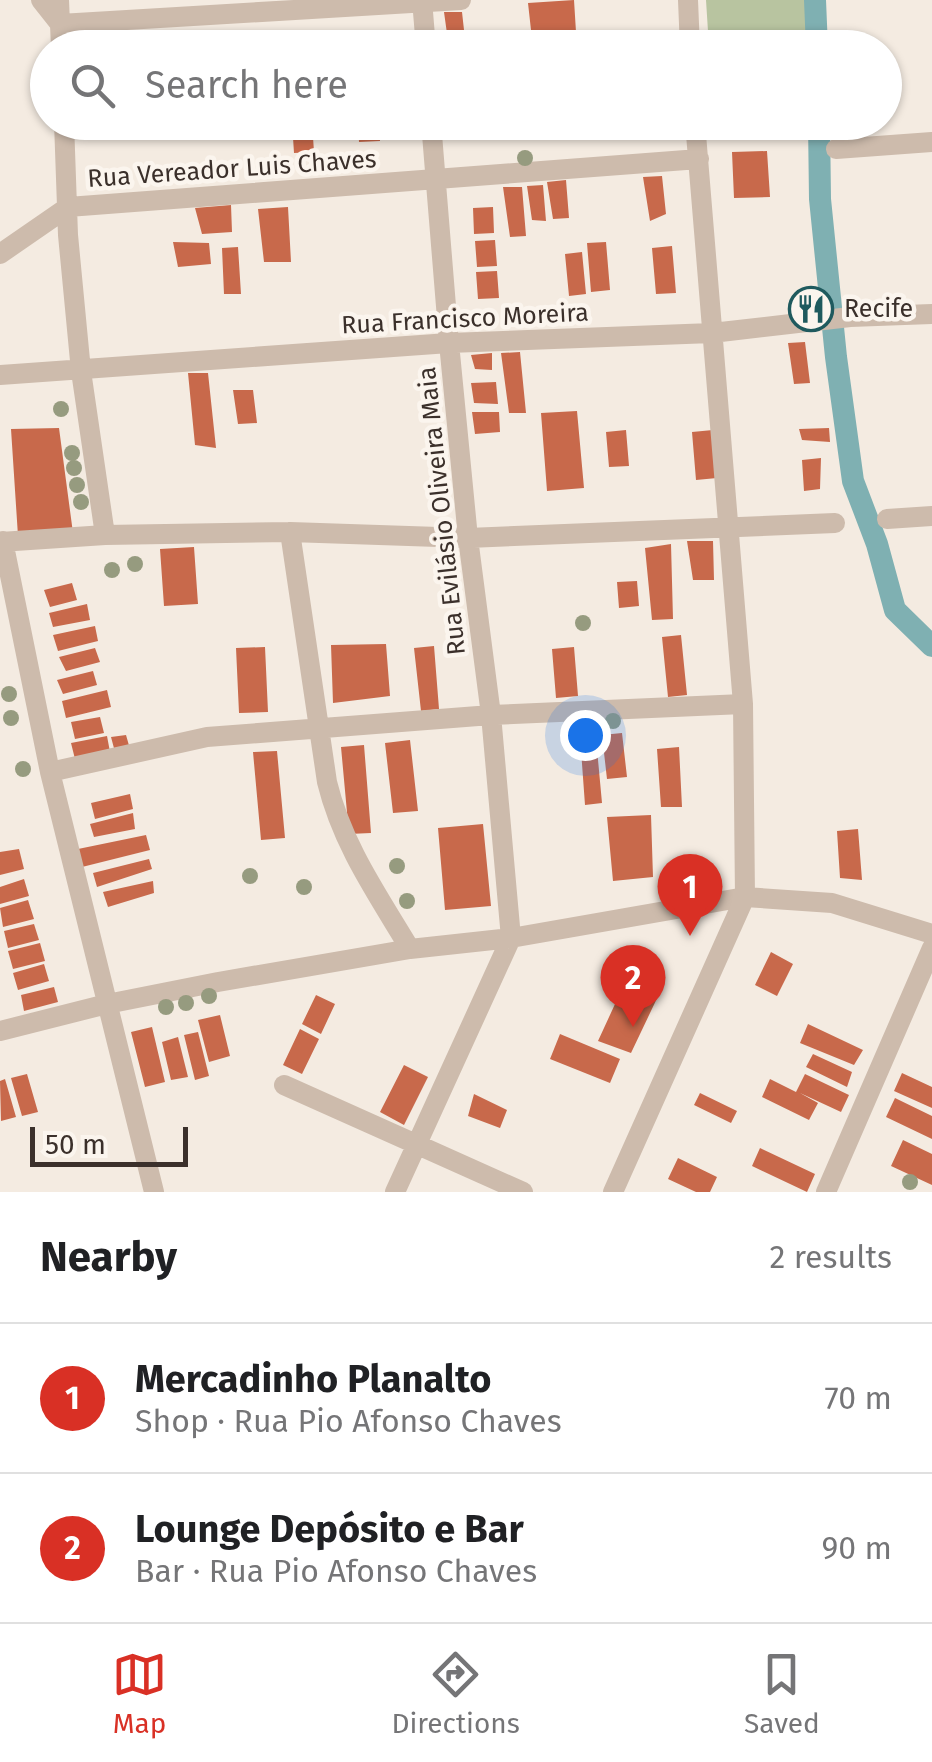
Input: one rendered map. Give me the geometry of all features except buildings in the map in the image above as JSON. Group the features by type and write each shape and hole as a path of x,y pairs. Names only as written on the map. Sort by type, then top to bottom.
{"street":[{"path":"41,0 60,24"},
{"path":"59,0 60,30"},
{"path":"60,24 461,0"},
{"path":"688,0 689,30"},
{"path":"422,1 424,30"},
{"path":"65,140 82,371 106,535"},
{"name":"Rua Evilásio Oliveira Maia","path":"432,140 448,343 491,715 511,938"},
{"path":"613,1192 745,897 743,704 697,140"},
{"path":"836,149 932,142"},
{"name":"Rua Vereador Luis Chaves","path":"68,207 698,160"},
{"path":"0,254 68,207"},
{"name":"Rua Francisco Moreira","path":"0,375 448,343 712,334 850,317 932,314"},
{"path":"887,519 932,516"},
{"path":"154,1192 50,772 2,541 290,532 468,538 835,524"},
{"path":"290,532 327,782 341,830 410,949"},
{"path":"50,772 207,737 491,715 743,704"},
{"path":"0,1031 107,1004 410,949 511,938 745,897 832,903 932,934"},
{"path":"395,1192 511,938"},
{"path":"826,1192 932,948"},
{"path":"284,1084 416,1147 523,1192"}],"green space":[{"path":"706,0 808,0 809,30 708,30"}],"waterway":[{"path":"815,0 816,30"},
{"path":"819,140 820,199 853,481 877,544 895,610 932,646"}],"place":[{"name":"Recife","path":"811,309"},
{"name":"Mercadinho Planalto","path":"690,936"},
{"name":"Lounge Depósito e Bar","path":"633,1027"}]}
